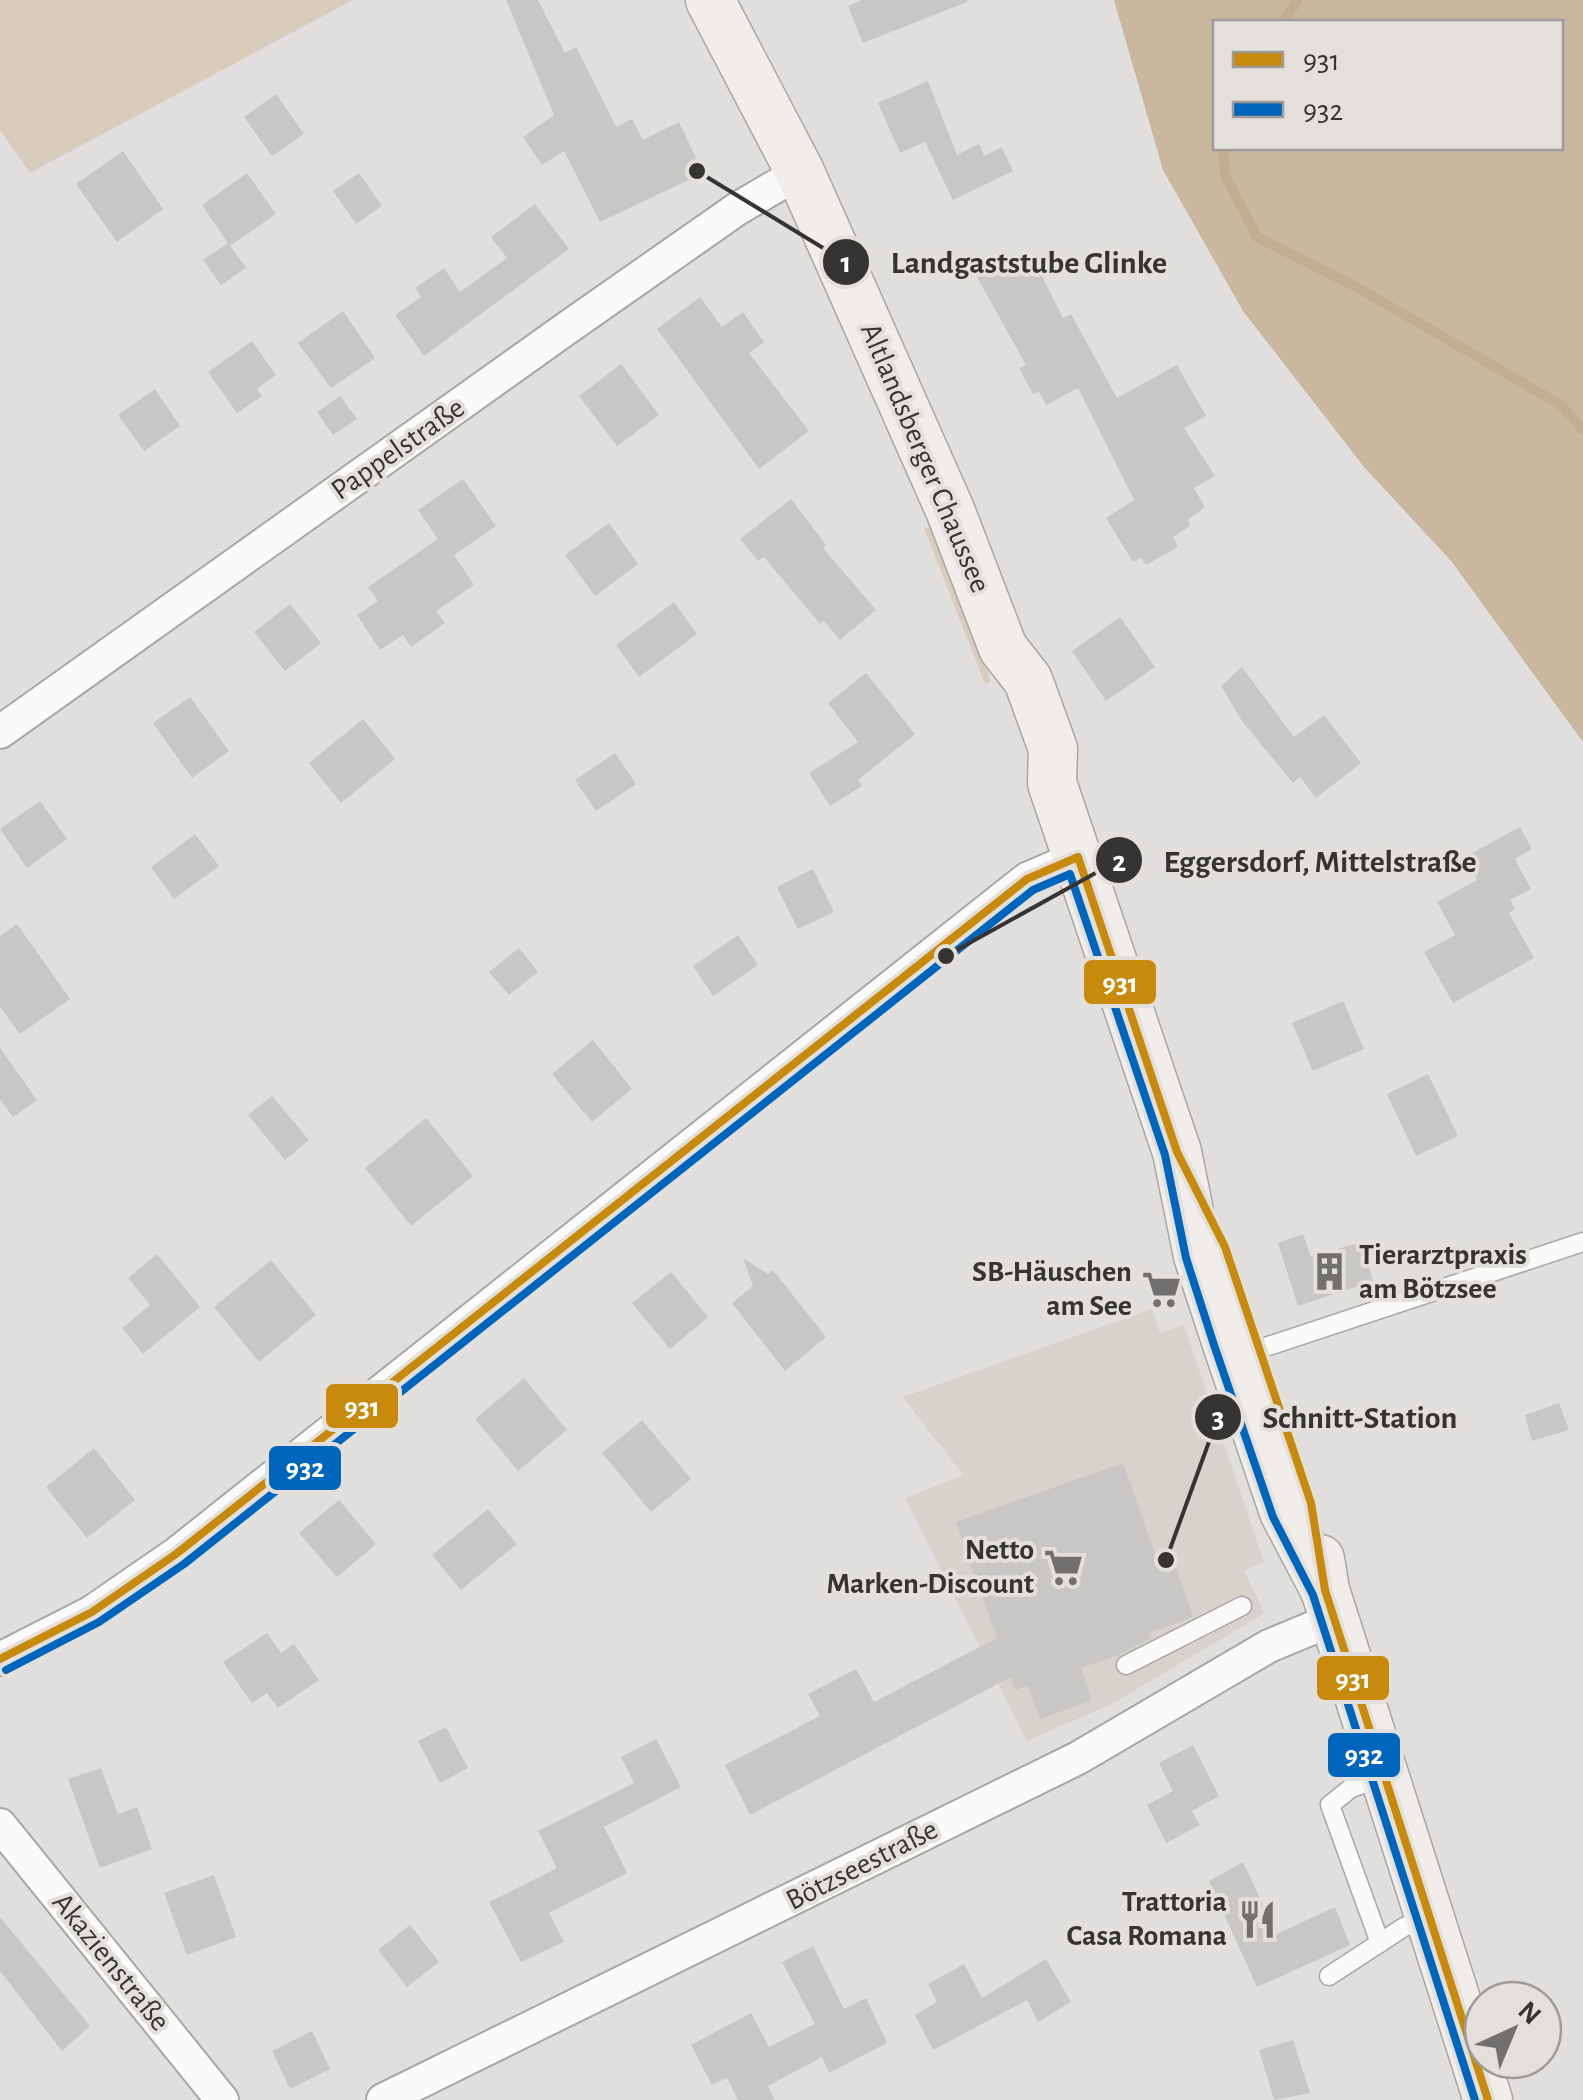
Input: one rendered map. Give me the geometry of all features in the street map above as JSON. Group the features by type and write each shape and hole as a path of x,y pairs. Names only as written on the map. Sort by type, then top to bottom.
{"main road":[{"name":"Altlandsberger Chaussee","path":"710,0 800,172 950,510 1003,648 1005,690 1013,722 1028,756 1052,783 1078,857 1177,1152 1198,1256 1245,1353 1284,1512 1330,1604 1488,2100"}],"street":[{"name":"Pappelstraße","path":"0,732 643,274 800,172"},
{"path":"0,1659 92,1612 176,1554 1027,879 1078,857"},
{"name":"Bötzseestraße","path":"383,2100 1078,1758 1269,1646 1330,1604"},
{"name":"Akazienstraße","path":"0,1825 222,2100"}],"lane":[{"path":"1245,1353 1583,1242"},
{"path":"1126,1664 1242,1606"},
{"path":"1380,1943 1330,1805 1351,1788 1387,1776"},
{"path":"1329,1976 1380,1943 1432,1917"}],"shaded area":[{"path":"0,0 353,0 30,173 0,130"},
{"path":"1114,0 1583,0 1583,742 1452,562 1364,467 1243,311 1163,170"},
{"path":"938,527 979,634 990,682 985,684 924,528"},
{"path":"1152,1309 1160,1333 1184,1325 1264,1562 1244,1571 1265,1613 1112,1704 1027,1741 905,1498 963,1475 903,1397"}],"building":[{"path":"506,0 538,0 565,53 576,47 616,127 632,119 643,140 679,122 703,173 600,222 564,151 542,165 523,137 554,115"},
{"path":"862,0 967,2 863,43 848,6"},
{"path":"928,81 957,155 979,144 984,156 1002,147 1013,171 953,200 925,142 900,153 878,103"},
{"path":"276,94 304,134 272,156 244,117"},
{"path":"123,151 163,209 117,242 76,184"},
{"path":"247,173 276,214 230,246 246,268 221,285 203,260 228,243 202,205"},
{"path":"359,173 382,206 356,224 333,191"},
{"path":"535,204 569,249 424,356 395,315 421,297 415,288 444,268 460,292 507,258 491,237"},
{"path":"1002,252 1014,273 1035,262 1063,318 1071,314 1117,398 1177,365 1206,416 1184,428 1215,476 1194,488 1205,507 1188,520 1190,526 1173,537 1178,547 1146,565 1141,558 1133,562 1106,518 1134,500 1078,388 1046,405 1039,391 1033,394 1019,368 1026,365 972,268"},
{"path":"700,297 722,327 743,312 764,342 749,353 809,431 759,469 657,329"},
{"path":"343,311 375,358 331,388 298,343"},
{"path":"252,341 276,375 257,389 262,396 237,413 208,372"},
{"path":"621,364 659,415 617,446 579,396"},
{"path":"155,389 180,426 144,451 118,415"},
{"path":"340,396 357,419 333,435 317,412"},
{"path":"463,479 496,526 454,555 474,585 436,611 445,623 411,647 403,635 380,650 357,615 378,601 368,587 438,539 418,510"},
{"path":"791,499 826,545 823,548 876,610 840,640 824,621 820,624 764,557 758,561 740,539"},
{"path":"609,523 638,564 595,596 565,555"},
{"path":"674,602 697,634 639,677 616,645"},
{"path":"290,604 321,643 285,671 254,632"},
{"path":"1120,617 1155,667 1106,701 1072,651"},
{"path":"1242,667 1294,737 1324,715 1361,763 1316,798 1300,777 1293,783 1242,721 1221,686"},
{"path":"866,673 915,734 858,780 862,786 830,806 809,773 858,742 828,703"},
{"path":"190,697 229,751 192,778 153,723"},
{"path":"363,719 395,759 341,803 309,763"},
{"path":"615,753 636,784 596,811 575,780"},
{"path":"40,801 67,839 27,868 0,829"},
{"path":"1520,827 1532,849 1515,859 1531,889 1510,900 1515,909 1509,913 1534,958 1453,1003 1424,952 1455,935 1437,902 1477,880 1465,857"},
{"path":"195,834 219,866 174,899 151,867"},
{"path":"813,869 834,912 798,929 777,887"},
{"path":"17,924 70,999 20,1034 0,1007 0,936"},
{"path":"738,935 758,965 713,996 693,966"},
{"path":"519,948 538,972 509,995 489,972"},
{"path":"1343,1001 1364,1049 1313,1071 1292,1023"},
{"path":"593,1040 632,1089 592,1122 552,1074"},
{"path":"0,1048 37,1100 13,1117 0,1099"},
{"path":"1428,1074 1458,1136 1416,1156 1387,1094"},
{"path":"272,1096 309,1140 285,1160 248,1115"},
{"path":"426,1118 473,1176 411,1226 365,1168"},
{"name":"Tierarztpraxis am Bötzsee","path":"1303,1234 1311,1257 1361,1242 1373,1281 1298,1306 1278,1243"},
{"path":"157,1254 200,1307 143,1354 122,1328 150,1305 128,1278"},
{"path":"743,1258 768,1274 773,1270 826,1337 785,1371 732,1303 753,1286"},
{"path":"271,1260 316,1315 259,1362 214,1307"},
{"path":"671,1272 708,1317 670,1349 632,1303"},
{"path":"524,1378 567,1430 518,1471 475,1419"},
{"path":"1559,1403 1569,1430 1532,1441 1525,1415"},
{"path":"642,1420 691,1479 651,1512 602,1453"},
{"path":"94,1448 135,1500 87,1538 46,1487"},
{"path":"1123,1463 1156,1556 1170,1551 1193,1617 1149,1633 1151,1638 1119,1655 1081,1668 1092,1700 1040,1719 1028,1686 1015,1690 1011,1677 750,1815 725,1765 820,1716 808,1694 856,1669 874,1702 997,1638 956,1522"},
{"path":"339,1500 376,1544 337,1577 299,1533"},
{"path":"488,1509 517,1544 461,1590 432,1555"},
{"path":"267,1633 281,1653 294,1644 319,1680 278,1708 267,1693 252,1703 223,1662"},
{"path":"446,1727 468,1768 440,1783 418,1741"},
{"path":"656,1739 681,1787 604,1827 627,1873 549,1913 564,1942 521,1962 489,1902 557,1868 538,1831 634,1783 621,1757"},
{"path":"1193,1745 1219,1796 1192,1811 1200,1825 1166,1843 1147,1805 1173,1791 1159,1763"},
{"path":"101,1768 118,1814 137,1807 152,1849 100,1868 68,1779"},
{"path":"1243,1862 1277,1934 1335,1907 1350,1945 1257,1987 1209,1881"},
{"path":"214,1875 236,1937 187,1955 164,1893"},
{"path":"0,1917 90,2026 62,2051 0,1971"},
{"path":"410,1925 439,1962 407,1987 378,1950"},
{"path":"813,1946 844,2009 866,1998 887,2043 829,2073 822,2057 768,2086 775,2100 738,2100 727,2078 712,2085 691,2045 751,2013 769,2047 815,2024 782,1962"},
{"path":"1046,1959 1071,2002 1038,2022 1027,2000 933,2050 915,2015 937,2002 928,1984 964,1964 982,1998"},
{"path":"312,2031 330,2069 290,2089 272,2051"},
{"path":"1293,2040 1310,2093 1274,2100 1259,2050"}],"waterway":[{"path":"1283,20 1298,0"},
{"path":"1223,150 1225,175 1257,237 1353,285 1561,405 1583,430"}],"transit line":[{"name":"931","path":"0,1659 92,1612 176,1554 1027,879 1078,857 1177,1152 1225,1247 1311,1503 1325,1590 1488,2100"},
{"name":"932","path":"6,1670 99,1622 184,1564 1033,890 1070,874 1165,1155 1186,1258 1214,1345 1273,1517 1313,1595 1475,2100"}],"place":[{"name":"Landgaststube Glinke","path":"697,171"},
{"name":"Eggersdorf, Mittelstraße","path":"946,956"},
{"name":"Tierarztpraxis am Bötzsee","path":"1329,1272"},
{"name":"SB-Häuschen am See","path":"1162,1289"},
{"name":"Schnitt-Station","path":"1166,1560"},
{"name":"Netto Marken-Discount","path":"1064,1567"},
{"name":"Trattoria Casa Romana","path":"1257,1919"}]}
